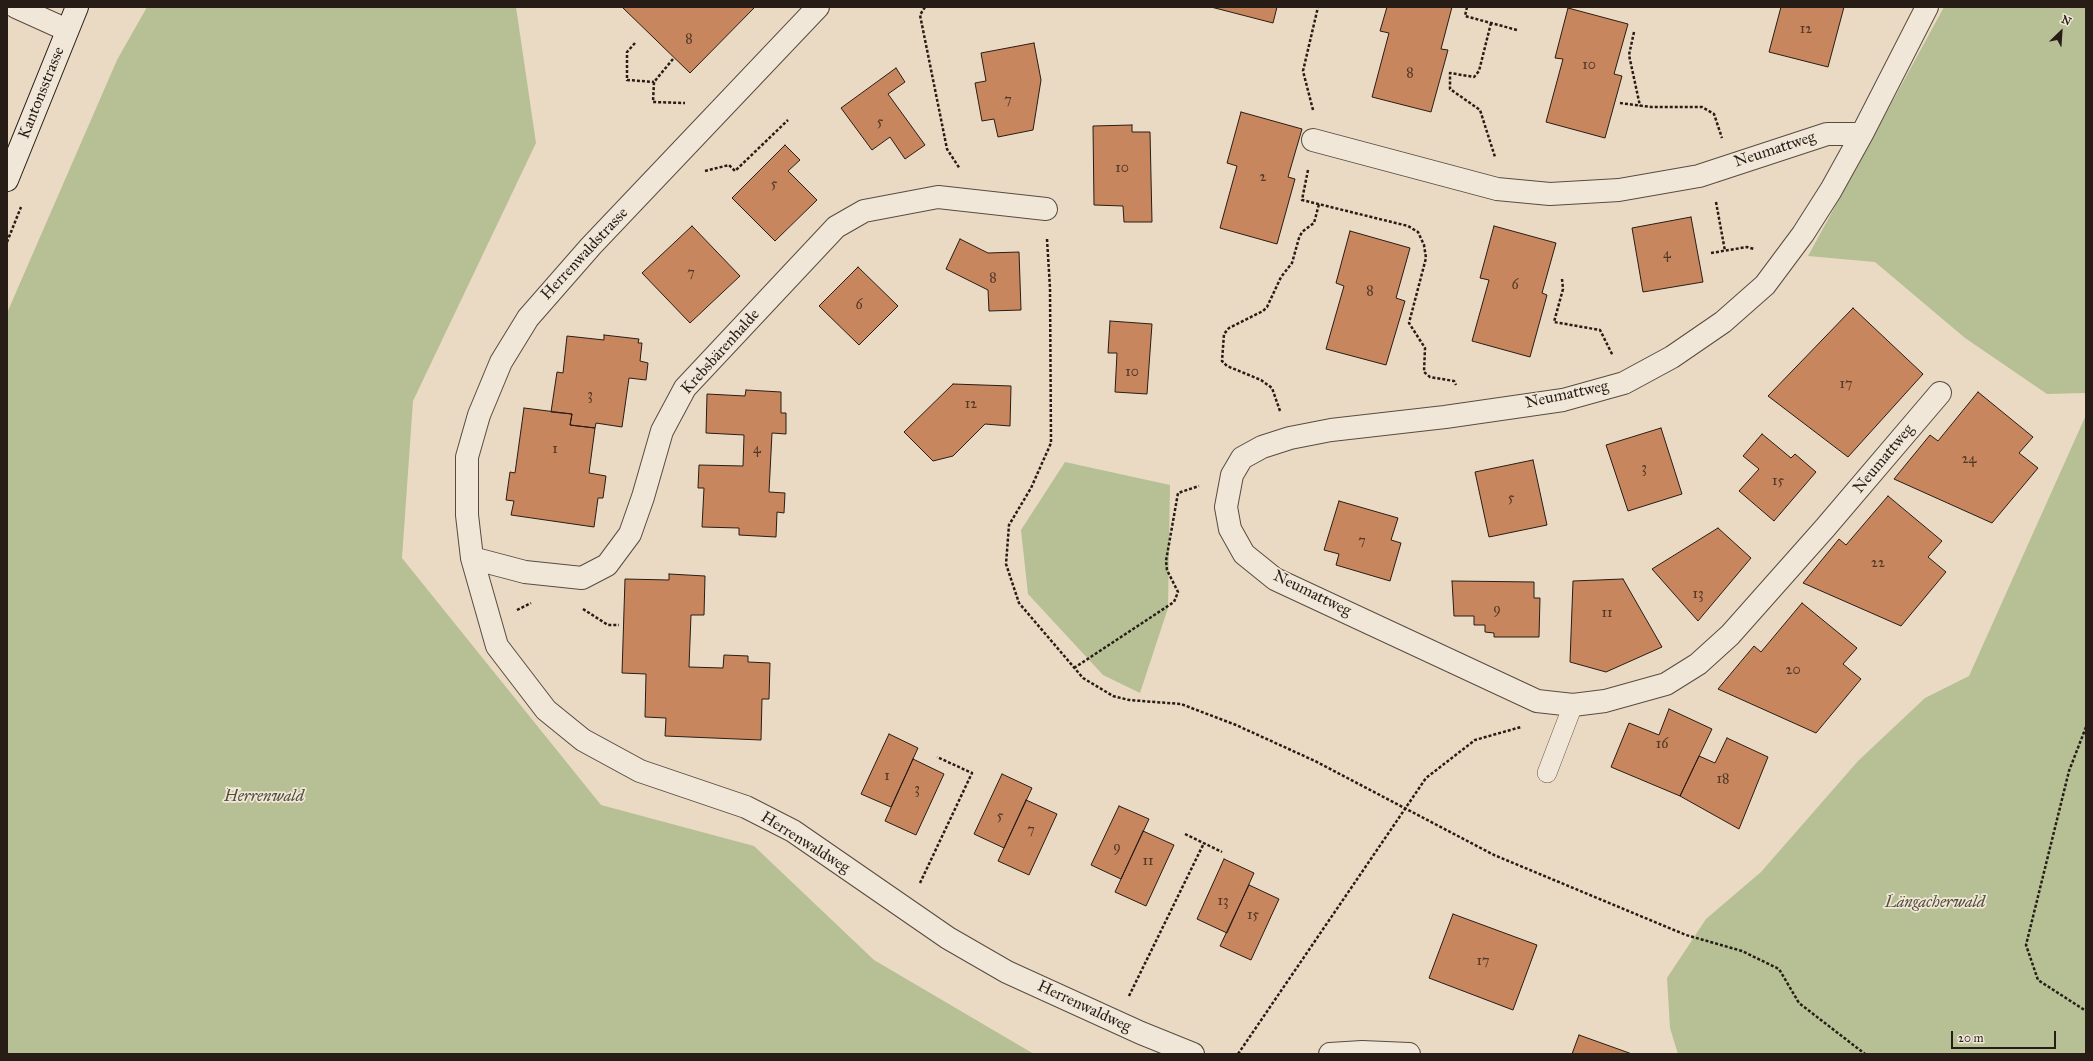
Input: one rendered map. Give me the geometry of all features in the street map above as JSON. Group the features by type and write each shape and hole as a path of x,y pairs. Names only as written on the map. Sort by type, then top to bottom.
{"street":[{"path":"16,7 67,30"},
{"name":"Kantonsstrasse","path":"7,179 67,30 78,7"},
{"name":"Herrenwaldstrasse","path":"472,558 467,515 467,457 479,415 501,362 528,318 591,246 818,7"},
{"name":"Neumattweg","path":"1927,7 1862,134 1831,190 1803,234 1765,285 1723,322 1672,357 1624,383 1563,400 1445,417 1331,430 1290,438 1262,447 1242,458 1232,475 1226,507 1230,529 1244,554 1275,579 1537,700 1573,705 1606,701 1633,695 1666,684 1698,664 1730,636 1940,393"},
{"name":"Neumattweg","path":"1313,140 1496,189 1550,194 1620,190 1699,176 1827,134 1862,134"},
{"name":"Krebsbärenhalde","path":"472,558 525,572 582,578 607,565 630,534 643,497 662,431 685,388 836,227 864,211 938,197 1046,209"},
{"name":"Herrenwaldweg","path":"472,558 498,646 546,710 583,740 640,771 746,807 786,828 948,938 1007,972 1116,1022 1193,1054"},
{"path":"1330,1054 1362,1052 1409,1054"}],"lane":[{"path":"1547,773 1573,705"}],"path":[{"path":"925,7 920,15 947,149 981,202"},
{"path":"1314,112 1303,71 1318,7"},
{"path":"1467,7 1465,16 1517,30"},
{"path":"1491,22 1479,71 1474,77 1450,73 1450,90 1480,110 1496,161"},
{"path":"1634,32 1629,54 1640,106"},
{"path":"635,43 627,52 627,80 654,82"},
{"path":"654,98 654,82 673,59"},
{"path":"1620,103 1640,106 1702,107 1714,114 1718,129"},
{"path":"700,172 729,165 734,171 788,120"},
{"path":"1308,166 1302,200 1408,226 1418,232 1424,244 1426,258 1410,323 1425,348 1424,372 1430,377 1454,381"},
{"path":"1715,197 1725,251"},
{"path":"1283,418 1272,388 1261,380 1227,366 1222,361 1224,334 1229,328 1263,312 1267,307 1281,277 1292,263 1302,232 1314,224 1319,204"},
{"path":"1046,209 1050,288 1051,443 1031,488 1009,525 1006,564 1019,603 1083,678 1112,696 1129,700 1180,704 1236,725 1316,761 1494,855 1686,935 1742,951 1779,969 1799,1003 1865,1054"},
{"path":"1711,253 1748,247 1760,252"},
{"path":"1562,279 1563,289 1554,322 1600,330 1611,352"},
{"path":"1074,668 1174,602 1178,592 1168,570 1166,561 1178,493 1199,486"},
{"path":"492,628 521,608 534,602"},
{"path":"582,608 608,625 619,625"},
{"path":"1238,1054 1426,778 1475,740 1528,725"},
{"path":"2086,727 2069,771 2026,945 2038,980 2086,1011"},
{"path":"922,880 972,774 937,757"},
{"path":"1185,834 1222,852"},
{"path":"1116,1022 1204,843"}],"green space":[{"name":"Herrenwald","path":"147,7 516,7 536,143 413,401 402,558 601,805 754,846 874,960 1034,1054 7,1054 7,313 117,60"},
{"path":"1944,7 2086,7 2086,393 2047,394 1965,338 1875,262 1808,256"},
{"name":"Längacherwald","path":"2086,415 2086,1054 1678,1054 1670,1028 1667,978 1706,919 1761,872 1858,761 1925,698 1969,676"},
{"path":"1065,462 1170,485 1168,608 1140,693 1103,675 1028,594 1021,530"}],"building":[{"path":"622,7 755,7 690,73"},
{"path":"1211,7 1277,7 1273,23"},
{"path":"1387,7 1452,7 1441,49 1448,50 1431,112 1372,97 1389,33 1380,31"},
{"path":"1781,7 1844,7 1828,67 1769,52"},
{"path":"1568,8 1628,24 1614,74 1622,76 1605,138 1546,122 1563,59 1555,58"},
{"path":"1034,43 1041,80 1033,130 998,137 994,119 982,121 975,83 986,81 981,53"},
{"path":"896,68 905,82 888,94 925,145 905,159 890,137 872,150 841,108"},
{"path":"1241,112 1302,129 1288,177 1295,179 1277,244 1220,228 1237,166 1227,163"},
{"path":"1132,125 1132,132 1150,132 1152,222 1124,222 1123,206 1094,205 1093,126"},
{"path":"785,145 800,160 788,171 817,200 775,241 732,198"},
{"path":"1691,217 1703,282 1643,292 1632,228"},
{"path":"692,226 740,276 690,323 642,273"},
{"path":"1494,226 1556,243 1542,293 1547,295 1530,357 1472,341 1489,280 1480,278"},
{"path":"1350,231 1410,248 1396,298 1405,301 1386,365 1326,349 1344,286 1336,283"},
{"path":"960,239 988,253 1019,252 1021,310 989,311 988,290 946,269"},
{"path":"858,267 898,306 859,345 819,306"},
{"path":"1853,308 1923,374 1848,457 1768,396"},
{"path":"1110,321 1152,324 1147,394 1115,392 1117,353 1108,353"},
{"path":"604,335 639,339 638,343 642,343 640,361 648,363 646,380 629,378 622,427 596,423 595,428 570,425 572,414 551,412 557,372 563,373 567,336 604,340"},
{"path":"953,384 1011,386 1010,426 985,424 953,456 933,461 904,432"},
{"path":"746,390 781,392 781,413 786,413 786,434 772,433 769,492 785,493 784,513 777,512 776,537 739,535 739,528 702,527 704,488 698,488 699,465 743,466 744,435 706,433 707,394 745,396"},
{"path":"1978,392 2033,437 2019,453 2038,468 1992,523 1894,479 1930,435 1938,441"},
{"path":"524,408 572,414 570,425 595,428 589,473 606,476 603,498 598,498 594,527 511,515 514,501 506,500 510,472 515,473"},
{"path":"1661,428 1682,494 1628,511 1606,445"},
{"path":"1762,434 1791,458 1795,454 1816,472 1774,521 1739,491 1759,469 1743,456"},
{"path":"1533,460 1547,525 1489,537 1475,472"},
{"path":"1888,496 1942,541 1928,557 1946,572 1901,626 1803,583 1839,539 1846,545"},
{"path":"1339,501 1398,518 1391,540 1401,543 1390,581 1336,565 1339,554 1324,550"},
{"path":"1718,528 1751,558 1698,621 1652,569"},
{"path":"669,574 705,576 704,615 691,615 689,667 723,668 724,655 748,656 748,662 770,663 769,699 762,699 761,740 665,736 666,718 645,717 646,674 622,673 625,579 669,580"},
{"path":"1623,579 1662,647 1606,672 1570,662 1573,581"},
{"path":"1452,581 1534,582 1534,598 1540,598 1539,637 1494,637 1494,633 1485,632 1485,625 1474,625 1474,616 1454,616"},
{"path":"1802,603 1857,648 1843,664 1861,679 1816,733 1718,689 1754,646 1761,652"},
{"path":"1669,709 1712,729 1680,796 1611,767 1629,723 1659,735"},
{"path":"889,734 918,748 891,807 861,794"},
{"path":"1727,738 1768,757 1739,829 1680,796 1699,756 1715,763"},
{"path":"913,759 944,774 916,835 885,821"},
{"path":"1002,774 1032,788 1004,848 974,834"},
{"path":"1026,800 1057,814 1029,875 998,861"},
{"path":"1119,806 1149,819 1121,879 1091,865"},
{"path":"1143,831 1174,845 1146,906 1115,892"},
{"path":"1224,859 1254,873 1227,933 1197,919"},
{"path":"1249,885 1279,899 1251,960 1220,946"},
{"path":"1453,914 1537,945 1513,1010 1429,978"},
{"path":"1579,1035 1632,1054 1572,1054"}]}
